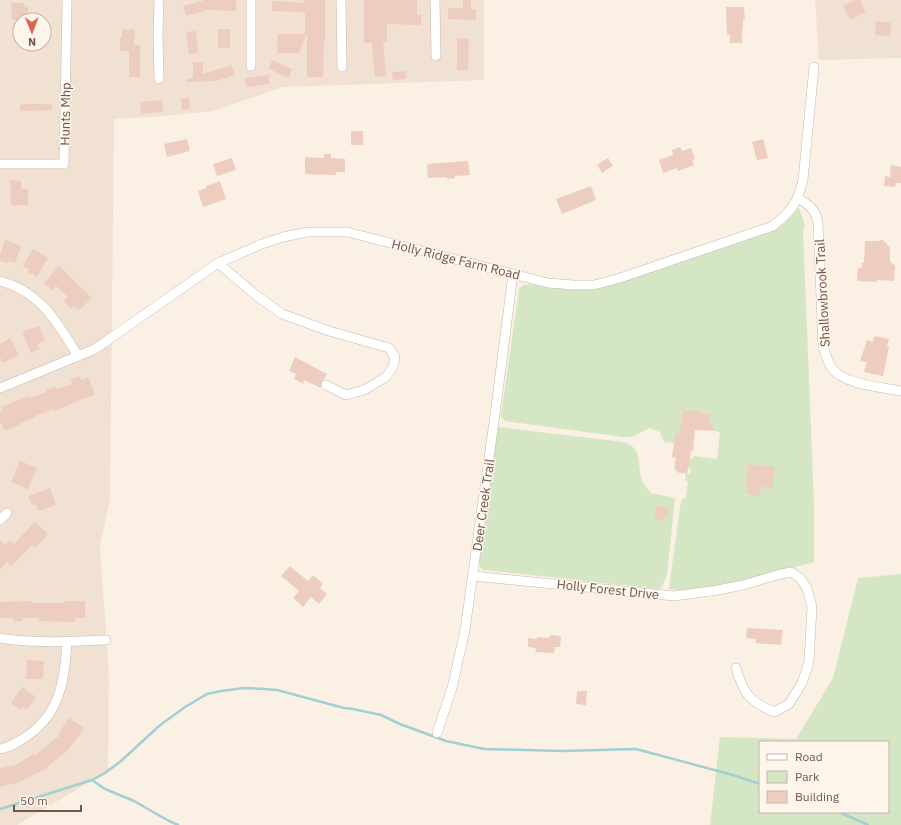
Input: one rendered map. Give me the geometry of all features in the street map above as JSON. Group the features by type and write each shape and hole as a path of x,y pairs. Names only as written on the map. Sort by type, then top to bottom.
{"street":[{"name":"Hunts Mhp","path":"0,164 64,164 67,0"},
{"path":"159,0 159,79"},
{"path":"251,0 252,66"},
{"path":"341,0 342,67"},
{"path":"435,0 436,56"},
{"name":"Holly Ridge Farm Road","path":"0,388 95,349 218,263 262,244 283,237 308,232 347,232 548,283 574,286 594,285 774,226 789,212 798,198 803,180 814,67"},
{"name":"Shallowbrook Trail","path":"798,198 812,207 816,213 818,222 823,346 827,359 832,368 838,374 855,381 901,391"},
{"path":"218,263 257,296 282,314 329,331 389,348 394,357 393,367 386,377 364,390 346,395 326,385"},
{"name":"Deer Creek Trail","path":"437,733 452,688 465,630 513,274"},
{"path":"0,281 23,291 41,304 56,320 78,356"},
{"path":"0,520 7,513"},
{"name":"Holly Forest Drive","path":"473,576 674,596 743,585 777,574 791,572 800,578 807,588 812,607 809,662 802,683 789,704 774,712 758,704 746,694 736,668"},
{"path":"0,638 42,641 106,640"},
{"path":"0,749 6,748 22,740 39,727 50,714 61,692 67,641"}],"shaded area":[{"path":"0,0 484,0 484,80 283,87 213,111 114,119 110,500 100,546 109,677 108,771 17,825 0,825"},
{"path":"815,0 901,0 901,58 819,60"}],"green space":[{"path":"799,208 805,225 803,231 814,503 814,562 740,582 697,591 669,589 680,507 682,500 686,497 688,482 685,480 686,474 690,474 691,469 687,468 688,459 693,459 694,456 717,459 720,432 713,431 714,423 709,422 710,414 702,412 696,413 696,411 683,409 680,427 682,435 675,434 674,443 664,442 660,432 650,428 632,437 623,437 505,421 501,416 519,289 524,285 531,284 560,289 585,290 609,286 765,233 784,224"},
{"path":"498,427 623,442 634,448 637,452 640,473 643,481 651,493 675,498 667,575 661,588 657,589 483,570 480,567 479,558"},
{"path":"901,574 901,825 710,825 720,737 796,739 833,678 858,578"}],"building":[{"path":"205,0 236,0 236,11 211,9 186,16 183,6"},
{"path":"304,0 325,0 323,77 307,77 307,33 299,53 277,53 278,34 305,34 305,12 272,11 272,1 304,3"},
{"path":"364,0 417,0 417,15 421,15 421,25 387,24 387,42 383,43 386,76 375,77 372,43 364,43"},
{"path":"463,0 471,0 471,9 476,9 476,20 448,19 448,8 463,8"},
{"path":"855,0 860,0 866,12 850,20 843,6"},
{"path":"11,3 25,3 24,7 28,6 28,12 12,12 12,20"},
{"path":"726,7 744,7 745,20 743,20 742,43 730,43 730,35 727,35"},
{"path":"876,21 891,23 890,36 875,35"},
{"path":"135,29 134,45 140,45 140,77 129,77 129,51 120,51 120,38 122,38 122,30"},
{"path":"218,29 230,29 230,48 218,48"},
{"path":"196,31 198,53 189,54 186,32"},
{"path":"457,38 469,39 468,70 457,70"},
{"path":"272,60 292,69 289,78 269,69"},
{"path":"193,62 203,62 203,74 231,65 235,75 216,81 187,82 186,80 193,77"},
{"path":"405,71 406,79 393,80 392,72"},
{"path":"269,75 269,84 246,87 245,78"},
{"path":"189,98 190,109 182,110 181,99"},
{"path":"162,100 163,112 141,114 140,102"},
{"path":"22,104 52,104 52,110 20,111 20,106"},
{"path":"351,131 363,131 363,145 351,145"},
{"path":"187,139 190,151 167,157 164,144"},
{"path":"763,139 768,158 757,160 752,142"},
{"path":"680,147 682,151 691,148 695,159 692,160 694,165 678,171 677,168 663,173 659,160 673,155 672,150"},
{"path":"324,154 331,154 331,158 345,159 345,172 336,172 336,175 305,174 305,157 324,158"},
{"path":"232,158 236,170 217,176 213,164"},
{"path":"608,158 613,166 602,173 597,165"},
{"path":"468,161 470,175 455,176 455,178 447,179 447,177 428,178 427,164"},
{"path":"891,165 901,167 901,183 896,183 895,187 884,186 885,176 890,177"},
{"path":"10,180 21,181 21,189 28,189 28,205 11,205"},
{"path":"220,181 226,199 203,207 198,191 206,188 206,186"},
{"path":"591,186 596,200 562,214 556,199"},
{"path":"882,239 890,248 890,261 895,266 894,281 857,281 858,268 862,268 862,263 864,263 865,241 879,241"},
{"path":"5,240 21,246 15,263 0,261 0,255"},
{"path":"33,249 48,258 37,277 28,272 29,269 23,266"},
{"path":"59,266 92,298 79,310 74,306 71,309 64,301 68,297 56,286 52,290 44,283"},
{"path":"39,326 45,341 37,344 40,349 31,353 22,332"},
{"path":"874,336 889,339 887,346 889,347 883,376 864,372 867,362 860,361 867,340 873,342"},
{"path":"10,338 19,355 3,363 0,357 0,344"},
{"path":"295,357 327,374 321,383 321,388 304,380 303,384 294,379 296,374 289,371"},
{"path":"80,376 81,380 88,377 95,394 54,411 54,409 35,416 5,431 0,422 0,412 3,410 1,407 29,396 30,398 47,392 46,390 56,386 57,389 72,384 70,380"},
{"path":"683,409 711,414 709,422 714,423 713,431 695,430 693,451 691,451 687,474 676,472 677,470 674,469 676,458 672,457 675,434 679,434"},
{"path":"20,461 37,468 28,489 11,482"},
{"path":"749,464 775,467 772,488 761,487 760,496 747,494 748,485 746,485"},
{"path":"50,488 56,505 38,511 36,504 32,505 28,496"},
{"path":"656,506 669,508 668,516 665,515 664,521 655,520"},
{"path":"35,522 48,534 35,548 32,545 11,566 7,562 0,570 0,540 5,545 10,540 14,544"},
{"path":"290,566 308,581 313,575 323,584 320,588 327,594 319,604 311,597 303,607 293,598 299,591 281,576"},
{"path":"32,601 32,603 65,603 65,601 85,601 85,618 75,618 75,622 39,621 39,618 22,618 23,621 13,621 13,618 0,618 0,602"},
{"path":"747,628 783,630 781,645 756,643 756,639 746,638"},
{"path":"550,635 561,636 560,647 555,647 554,653 535,652 536,648 528,647 528,638 549,638"},
{"path":"27,660 44,661 43,679 26,679"},
{"path":"22,687 36,697 27,710 23,707 21,710 11,703"},
{"path":"577,691 587,691 586,705 576,704"},
{"path":"69,718 84,728 69,749 45,769 20,782 0,787 0,768 16,765 33,754 34,756 60,735 58,734"}],"waterway":[{"path":"0,809 92,780 105,773 121,761 159,726 185,707 207,694 244,688 277,690 344,708 381,715 400,724 446,741 484,749 562,751 636,749 733,775 759,784"},
{"path":"92,780 105,789 134,801 178,825"},
{"path":"841,813 868,825"}]}
